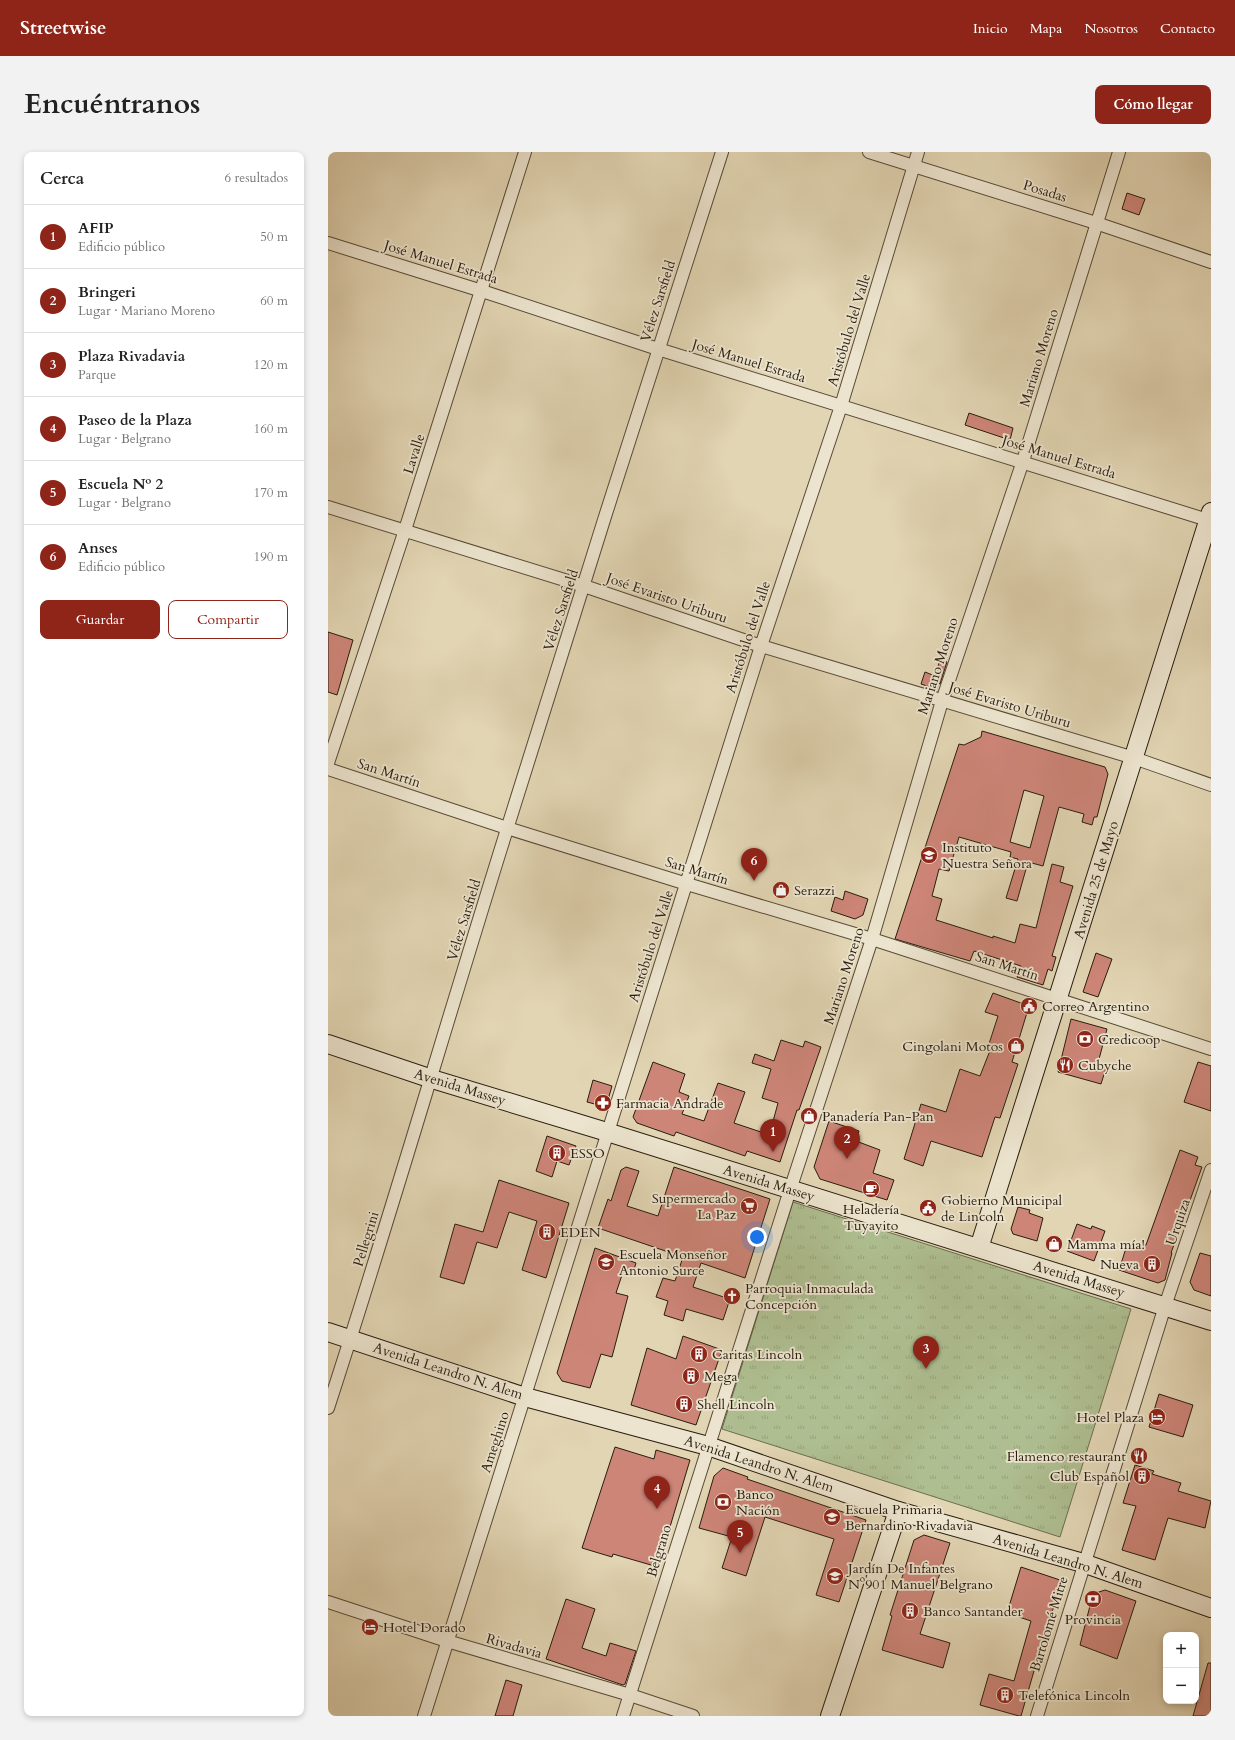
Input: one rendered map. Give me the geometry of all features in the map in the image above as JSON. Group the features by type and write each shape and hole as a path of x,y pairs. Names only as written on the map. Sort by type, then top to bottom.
{"main road":[{"name":"Avenida 25 de Mayo","path":"979,1248 1210,518"},
{"name":"Avenida Massey","path":"328,1044 432,1079 607,1132 1211,1321"},
{"name":"Avenida Leandro N. Alem","path":"328,1332 525,1397 708,1446 898,1510 1083,1563 1211,1608"},
{"path":"830,1716 898,1510"}],"street":[{"name":"Lavalle","path":"328,763 405,530 525,152"},
{"name":"Vélez Sarsfield","path":"432,1079 507,828 658,349 722,152"},
{"name":"Posadas","path":"870,152 1096,223 1211,262"},
{"name":"Aristóbulo del Valle","path":"607,1132 687,884 760,646 841,406 918,152"},
{"name":"Mariano Moreno","path":"790,1190 872,939 942,701 1023,461 1119,152"},
{"name":"José Manuel Estrada","path":"328,243 482,291 658,349 1210,518"},
{"name":"José Evaristo Uriburu","path":"328,507 584,586 760,646 1134,758 1211,785"},
{"name":"San Martín","path":"328,769 507,828 687,884 872,939 1211,1049"},
{"name":"Pellegrini","path":"328,1408 432,1079"},
{"name":"Ameghino","path":"424,1716 607,1132"},
{"name":"Urquiza","path":"1083,1563 1165,1306 1211,1170"},
{"name":"Belgrano","path":"623,1716 790,1190"},
{"name":"Bartolomé Mitre","path":"1037,1716 1083,1563"},
{"name":"Rivadavia","path":"328,1602 447,1641 630,1695 693,1716"}],"green space":[{"path":"793,1202 1131,1309 1060,1537 722,1429"}],"building":[{"path":"1127,193 1145,199 1139,215 1122,209"},
{"path":"969,413 1013,428 1010,440 965,425"},
{"path":"328,632 353,640 337,695 328,692"},
{"path":"940,660 947,662 940,684 938,683 936,689 921,684 925,672 935,676"},
{"path":"982,731 1105,767 1108,774 1097,817 1094,817 1092,825 1082,822 1084,814 1059,807 1043,866 1028,862 1017,901 1006,898 1018,859 1010,857 1011,852 959,837 949,871 939,869 932,896 942,899 936,920 993,938 993,936 1015,943 1020,924 1036,928 1052,864 1064,867 1060,882 1073,886 1052,956 1056,957 1052,971 1048,969 1043,985 1017,977 1021,966 974,951 970,961 895,939 959,744 964,745 981,737","holes":["1024,790 1044,796 1030,848 1010,842"]},
{"path":"845,891 868,899 863,915 855,919 831,911 835,897 843,900"},
{"path":"1096,953 1112,959 1098,997 1083,992"},
{"path":"993,993 1029,1006 1012,1062 1018,1064 1000,1118 995,1117 982,1157 931,1141 923,1166 904,1159 921,1104 946,1112 960,1069 980,1076 991,1048 988,1047 998,1016 985,1012"},
{"path":"1071,1019 1107,1029 1098,1063 1107,1065 1101,1084 1058,1072"},
{"path":"781,1040 803,1047 805,1041 821,1047 799,1110 797,1110 780,1162 747,1151 745,1156 676,1132 674,1136 637,1123 633,1117 653,1062 685,1074 679,1092 689,1096 682,1114 704,1121 718,1083 745,1092 734,1123 761,1132 765,1122 772,1125 778,1103 762,1098 771,1069 752,1063 755,1054 774,1061"},
{"path":"1198,1062 1211,1066 1211,1111 1184,1102"},
{"path":"593,1080 612,1086 606,1107 587,1102"},
{"path":"829,1121 859,1131 856,1141 880,1150 873,1173 894,1180 887,1200 820,1179 814,1167"},
{"name":"ESSO","path":"547,1136 576,1146 569,1165 557,1161 552,1177 536,1171"},
{"path":"1180,1150 1198,1157 1195,1165 1202,1167 1171,1253 1165,1280 1158,1283 1119,1270 1127,1245 1139,1249 1141,1243 1146,1245"},
{"path":"626,1167 639,1171 627,1206 658,1216 674,1167 770,1199 745,1278 701,1263 693,1287 730,1299 723,1320 686,1309 683,1321 664,1315 668,1301 656,1297 663,1278 675,1281 683,1257 598,1228 608,1199 611,1201 621,1170"},
{"name":"EDEN","path":"499,1180 569,1203 546,1278 522,1270 537,1221 509,1212 497,1248 477,1242 464,1284 440,1277 455,1224 483,1232"},
{"path":"1018,1207 1030,1210 1029,1213 1043,1218 1037,1241 1013,1234 1011,1229"},
{"path":"1077,1224 1091,1229 1092,1226 1105,1231 1094,1261 1067,1251"},
{"path":"595,1248 636,1263 633,1273 624,1269 616,1293 628,1296 612,1357 601,1354 590,1388 562,1381 557,1373"},
{"path":"1200,1253 1211,1256 1211,1296 1194,1290 1190,1282"},
{"path":"683,1336 722,1350 696,1425 631,1405 647,1348 676,1359"},
{"path":"1159,1394 1193,1405 1183,1437 1149,1427"},
{"path":"615,1447 654,1459 656,1450 690,1460 658,1567 613,1554 612,1557 582,1548"},
{"path":"1135,1465 1154,1471 1152,1474 1181,1483 1178,1491 1211,1501 1205,1528 1168,1518 1155,1560 1122,1550 1136,1506 1123,1503"},
{"path":"723,1468 748,1477 747,1479 866,1520 839,1602 816,1595 834,1539 765,1517 746,1576 722,1568 732,1537 699,1528 714,1476"},
{"path":"924,1535 950,1543 920,1634 950,1643 943,1668 882,1650 892,1616 890,1615 914,1540"},
{"path":"1021,1567 1063,1581 1047,1626 1021,1716 1019,1716 980,1705 989,1674 1014,1681 1031,1621 1007,1613"},
{"path":"1105,1590 1136,1601 1117,1659 1080,1645 1093,1594"},
{"path":"566,1599 595,1609 582,1648 606,1656 610,1643 636,1651 625,1684 623,1685 546,1659"},
{"path":"1208,1663 1211,1663 1211,1716 1193,1716 1196,1704 1199,1704 1199,1695"},
{"path":"506,1680 522,1685 513,1716 495,1716"}],"place":[{"name":"Instituto Nuestra Señora","path":"929,855"},
{"name":"Anses","path":"754,881"},
{"name":"Serazzi","path":"781,890"},
{"name":"Correo Argentino","path":"1029,1006"},
{"name":"Credicoop","path":"1085,1039"},
{"name":"Cingolani Motos","path":"1016,1046"},
{"name":"Cubyche","path":"1065,1065"},
{"name":"Farmacia Andrade","path":"603,1103"},
{"name":"Panadería Pan-Pan","path":"809,1116"},
{"name":"AFIP","path":"773,1152"},
{"name":"ESSO","path":"557,1153"},
{"name":"Bringeri","path":"847,1159"},
{"name":"Heladería Tuyayito","path":"871,1189"},
{"name":"Supermercado La Paz","path":"749,1206"},
{"name":"Gobierno Municipal de Lincoln","path":"928,1208"},
{"name":"EDEN","path":"547,1232"},
{"name":"Mamma mía!","path":"1054,1244"},
{"name":"Escuela Monseñor Antonio Surce","path":"606,1262"},
{"name":"Nueva","path":"1152,1264"},
{"name":"Parroquia Inmaculada Concepción","path":"732,1296"},
{"name":"Caritas Lincoln","path":"699,1354"},
{"name":"Plaza Rivadavia","path":"926,1369"},
{"name":"Mega","path":"691,1376"},
{"name":"Shell Lincoln","path":"684,1404"},
{"name":"Hotel Plaza","path":"1157,1417"},
{"name":"Flamenco restaurant","path":"1139,1456"},
{"name":"Club Español","path":"1142,1476"},
{"name":"Banco Nación","path":"723,1502"},
{"name":"Paseo de la Plaza","path":"657,1509"},
{"name":"Escuela Primaria Bernardino Rivadavia","path":"832,1517"},
{"name":"Escuela Nº 2","path":"740,1553"},
{"name":"Jardín De Infantes Nº901 Manuel Belgrano","path":"835,1576"},
{"name":"Provincia","path":"1093,1599"},
{"name":"Banco Santander","path":"910,1611"},
{"name":"Hotel Dorado","path":"370,1627"},
{"name":"Telefónica Lincoln","path":"1005,1695"}]}
